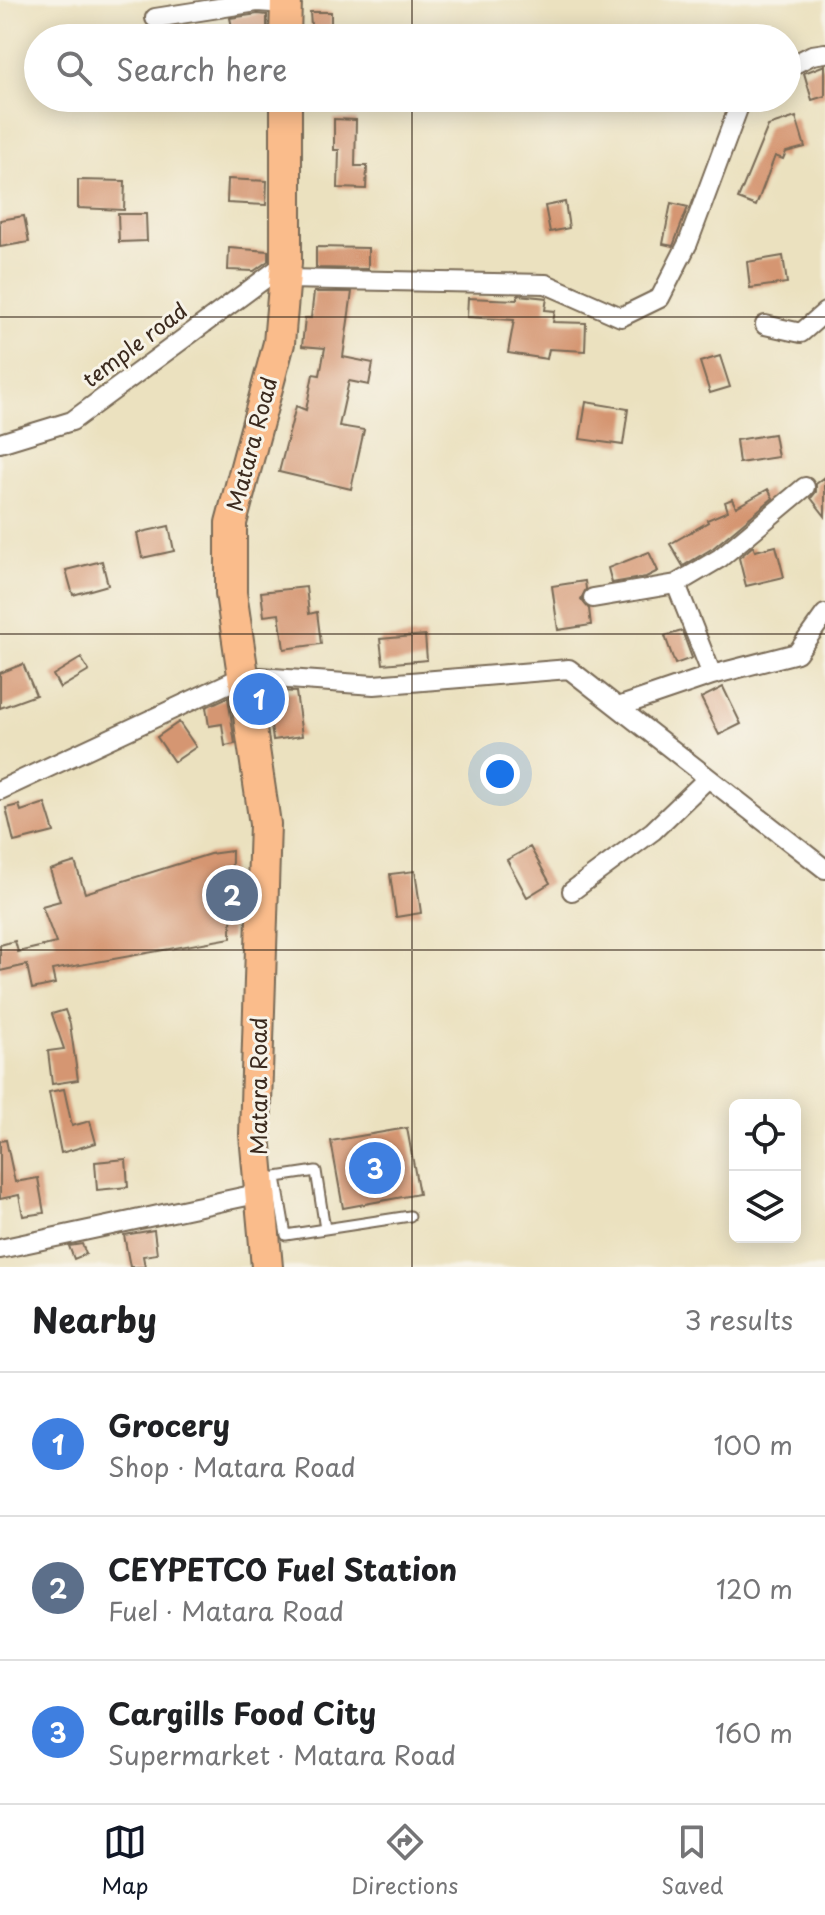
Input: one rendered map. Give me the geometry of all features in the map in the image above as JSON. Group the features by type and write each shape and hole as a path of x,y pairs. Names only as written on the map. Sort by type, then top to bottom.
{"highway":[{"path":"285,24 286,2"},
{"name":"Matara Road","path":"267,1267 266,1183 255,1135 265,824 231,593 231,523 279,343 286,271 286,112"}],"street":[{"path":"155,18 257,2 286,2"},
{"path":"801,61 825,53"},
{"path":"286,271 546,284 621,317 660,298 688,243 737,112"},
{"name":"temple road","path":"0,443 72,421 286,271"},
{"path":"765,325 801,333 825,312"},
{"path":"593,598 676,584 720,558 805,487"},
{"path":"676,584 712,675"},
{"path":"618,707 712,675 797,653 825,614"},
{"path":"0,790 244,676 374,685 569,669 825,869"},
{"path":"572,891 653,831 707,779"},
{"path":"0,1249 266,1183"}],"lane":[{"path":"325,1229 316,1171 266,1183 286,1235 410,1216"}],"building":[{"path":"310,12 331,12 331,24 311,24"},
{"path":"267,15 267,24 231,24 230,18"},
{"path":"825,65 825,96 812,100 804,73"},
{"path":"796,117 805,147 786,152 783,159 775,156 756,206 738,199 768,126"},
{"path":"334,119 356,120 355,166 367,166 366,189 338,188 339,150 334,150"},
{"path":"228,179 267,181 266,205 227,203"},
{"path":"78,180 125,181 124,210 78,208"},
{"path":"565,202 569,228 550,232 545,206"},
{"path":"671,203 688,207 673,246 663,244"},
{"path":"118,214 146,214 147,241 119,242"},
{"path":"24,216 29,242 0,247 0,220"},
{"path":"316,247 368,248 368,269 316,268"},
{"path":"229,248 268,251 268,261 254,271 228,270"},
{"path":"783,256 787,283 750,288 747,262"},
{"path":"314,292 352,292 343,357 373,363 369,385 349,381 339,426 364,430 351,489 279,472 296,406 306,410 313,374 320,375 325,348 302,346 305,318 311,318"},
{"path":"518,295 547,298 545,310 555,311 553,322 586,323 585,351 549,349 547,359 508,353 514,320 467,317 468,298 517,300"},
{"path":"720,356 730,387 710,393 700,362"},
{"path":"586,402 628,409 623,445 580,439"},
{"path":"774,434 778,457 739,463 736,440"},
{"path":"825,477 825,516 811,498 816,492 816,484"},
{"path":"768,489 773,498 713,548 683,566 670,544 707,520 728,511 725,502 732,499 736,507"},
{"path":"169,526 174,551 142,558 137,533"},
{"path":"753,546 755,551 776,546 784,577 746,586 739,558"},
{"path":"649,552 658,571 646,577 612,583 608,568"},
{"path":"102,561 108,585 73,595 66,570"},
{"path":"585,581 586,589 581,599 589,609 591,625 558,630 552,586"},
{"path":"306,587 309,614 317,612 321,644 284,649 279,614 264,616 261,592"},
{"path":"682,631 692,658 675,664 665,636"},
{"path":"425,635 427,660 383,664 380,639"},
{"path":"81,658 89,671 60,688 53,675"},
{"path":"23,664 36,695 0,708 0,673"},
{"path":"723,687 741,724 719,735 701,698"},
{"path":"266,690 296,692 302,736 273,740"},
{"path":"228,697 235,744 225,746 222,724 209,726 206,707"},
{"path":"179,722 196,747 174,762 157,737"},
{"path":"45,803 54,832 14,842 6,808 19,805 21,811"},
{"path":"530,847 550,883 527,897 507,860"},
{"path":"232,851 231,938 52,970 55,984 32,989 27,965 0,971 0,945 15,941 18,952 56,943 42,906 60,901 50,870 75,862 85,893 210,854"},
{"path":"415,871 421,913 396,917 390,874"},
{"path":"65,1010 78,1080 52,1084 48,1051 64,1049 52,1014"},
{"path":"64,1089 72,1126 90,1121 96,1143 61,1153 49,1092"},
{"path":"407,1128 419,1194 343,1208 331,1141"},
{"path":"6,1140 15,1182 38,1178 44,1213 23,1216 19,1195 0,1199 0,1141"},
{"path":"126,1159 128,1187 97,1190 95,1162"},
{"path":"154,1230 157,1254 143,1256 145,1267 130,1267 124,1235"},
{"path":"82,1244 86,1254 74,1259 69,1246"}],"place":[{"name":"Grocery","path":"259,699"},
{"name":"CEYPETCO Fuel Station","path":"232,895"},
{"name":"Cargills Food City","path":"375,1168"}]}
